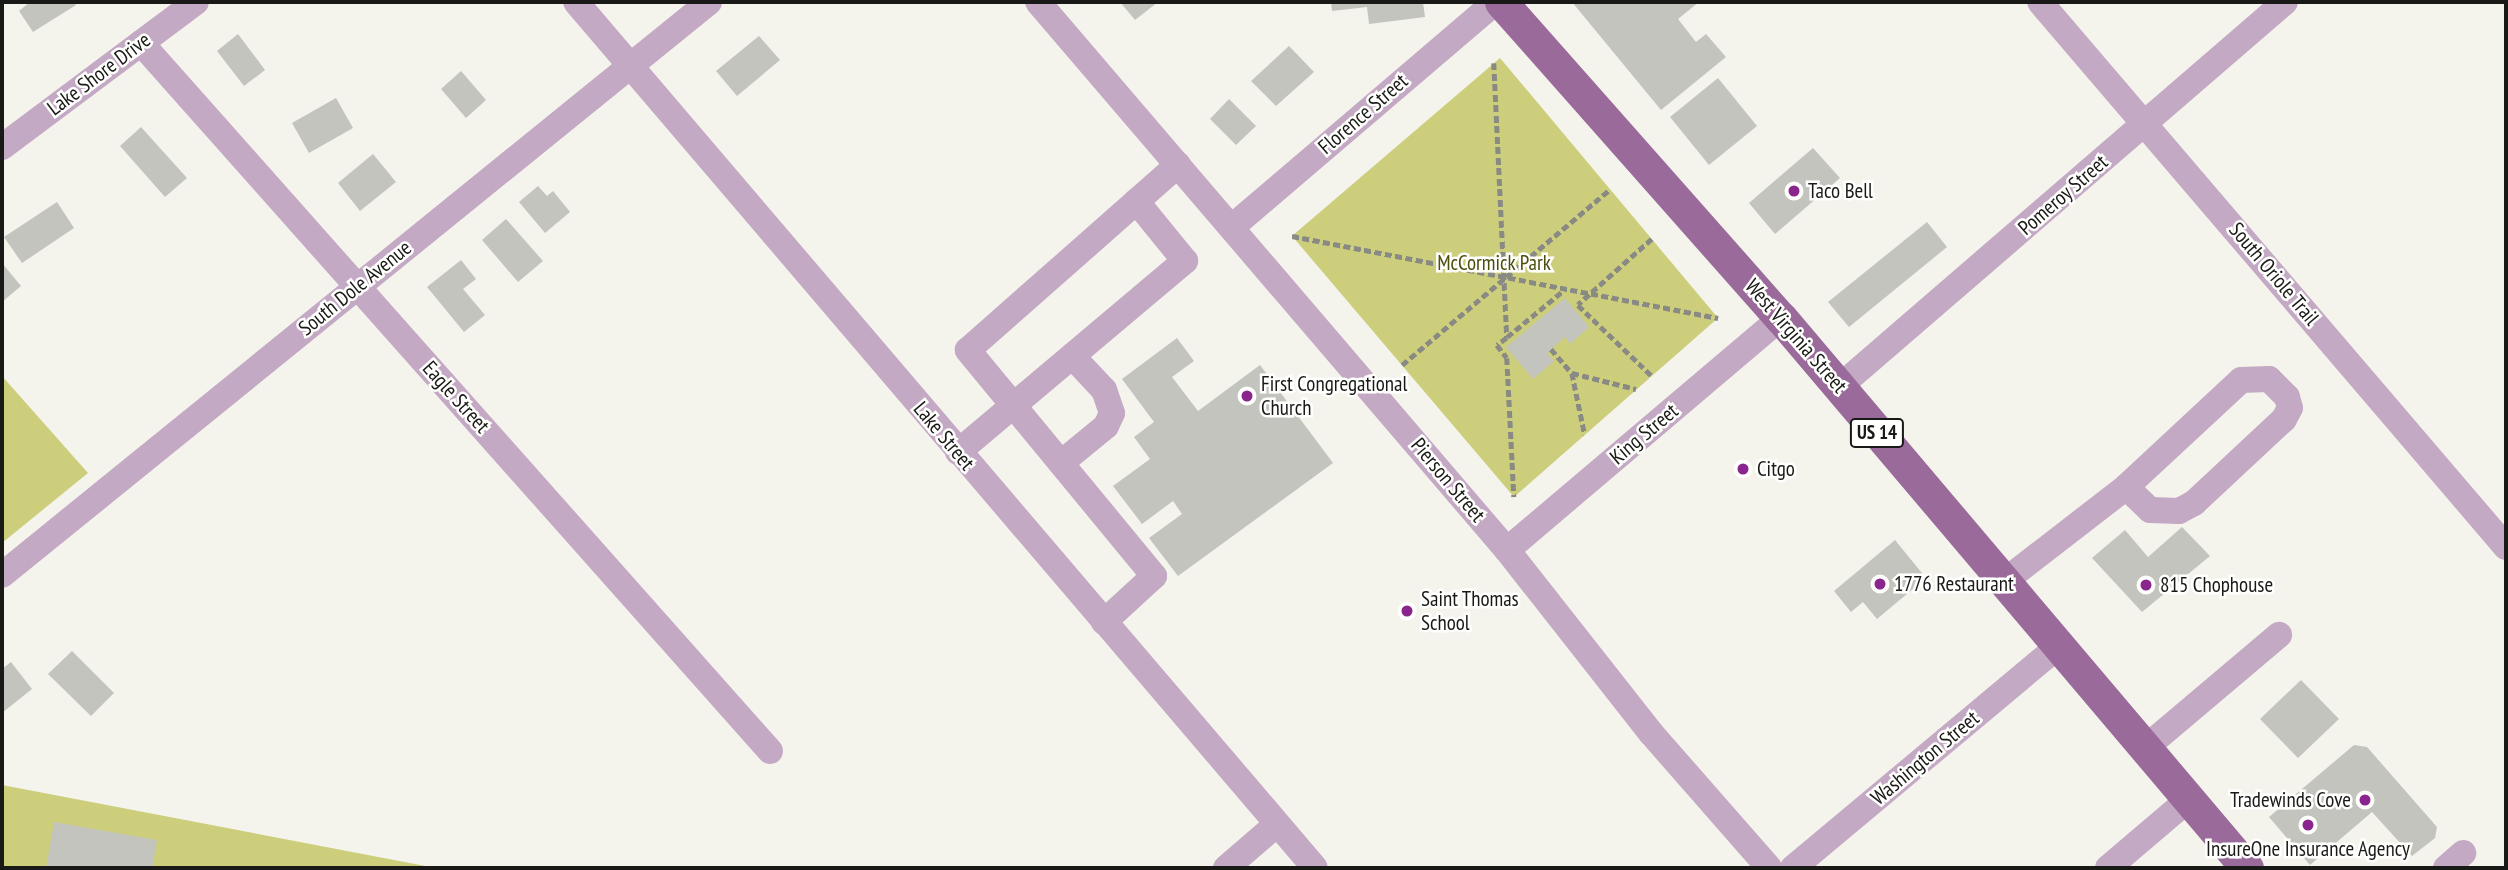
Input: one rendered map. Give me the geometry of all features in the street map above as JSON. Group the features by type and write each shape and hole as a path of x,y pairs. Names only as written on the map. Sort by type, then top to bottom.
{"main road":[{"name":"West Virginia Street","path":"1501,2 1781,318 2056,648 2247,868"}],"street":[{"name":"Lake Shore Drive","path":"2,147 197,2"},
{"name":"Lake Street","path":"576,2 1315,868"},
{"name":"South Dole Avenue","path":"2,575 356,285 709,2"},
{"name":"Pierson Street","path":"1038,2 1507,550 1651,733 1769,868"},
{"name":"Florence Street","path":"1231,227 1495,2"},
{"name":"South Oriole Trail","path":"2040,2 2506,547"},
{"name":"Pomeroy Street","path":"1839,387 2285,2"},
{"name":"Eagle Street","path":"141,43 770,751"},
{"path":"1104,622 1154,576 968,350 1178,165"},
{"path":"958,452 1185,261 1136,201"},
{"name":"King Street","path":"1507,550 1781,318"},
{"path":"1061,463 1106,426 1112,413 1104,390 1073,357"},
{"path":"2002,583 2126,487 2241,380 2269,379 2287,397 2290,408 2284,419 2186,507 2164,513 2150,510 2126,487"},
{"path":"2144,749 2279,635"},
{"name":"Washington Street","path":"1793,868 2056,648"},
{"path":"2108,868 2188,800"},
{"path":"1226,868 1277,824"}],"path":[{"path":"1494,63 1507,338"},
{"path":"1402,365 1610,189"},
{"path":"1292,236 1504,279 1718,318"},
{"path":"1652,239 1578,305 1652,376"},
{"path":"1514,497 1507,358 1497,345 1564,290"},
{"path":"1551,349 1572,373 1585,435"},
{"path":"1572,373 1636,389"}],"green space":[{"name":"McCormick Park","path":"1500,58 1718,318 1514,497 1292,236"},
{"path":"2,376 88,473 2,543"},
{"path":"2,785 436,868 2,868"}],"building":[{"path":"30,2 74,2 76,5 33,32 19,11"},
{"path":"1120,2 1158,2 1135,20"},
{"path":"1331,2 1423,2 1425,17 1369,24 1367,7 1332,11"},
{"path":"1572,2 1699,2 1678,19 1696,42 1706,34 1726,57 1661,110"},
{"path":"238,34 265,70 244,86 217,51"},
{"path":"759,36 780,60 737,96 716,71"},
{"path":"1289,46 1314,72 1276,106 1251,81"},
{"path":"461,71 486,100 466,118 441,89"},
{"path":"1718,78 1757,126 1709,165 1670,117"},
{"path":"336,98 353,128 309,153 292,123"},
{"path":"1229,99 1256,126 1236,145 1210,119"},
{"path":"141,127 187,178 165,197 120,146"},
{"name":"Taco Bell","path":"1813,148 1840,178 1775,234 1749,203"},
{"path":"373,154 396,182 360,211 338,183"},
{"path":"538,186 547,196 553,191 570,212 545,233 519,202"},
{"path":"57,202 74,228 22,263 4,237"},
{"path":"506,219 543,261 518,282 482,240"},
{"path":"1927,222 1947,247 1849,327 1828,302"},
{"path":"461,260 476,279 463,289 485,315 464,332 427,287"},
{"path":"2,263 21,286 2,302"},
{"path":"1565,298 1589,327 1570,344 1565,337 1547,353 1554,361 1533,379 1506,347"},
{"path":"1177,338 1194,361 1172,377 1198,411 1260,365 1333,463 1178,576 1149,538 1182,514 1173,501 1142,524 1113,486 1150,459 1134,437 1154,422 1122,379"},
{"name":"815 Chophouse","path":"2182,527 2210,556 2142,612 2092,558 2125,530 2148,557"},
{"name":"1776 Restaurant","path":"1895,540 1926,578 1877,619 1863,602 1851,612 1834,591"},
{"path":"72,651 114,693 91,716 48,674"},
{"path":"11,662 32,689 2,713 2,669"},
{"path":"2301,680 2339,719 2298,758 2260,719"},
{"name":"Tradewinds Cove","path":"2354,745 2367,747 2437,827 2435,838 2412,856 2372,812 2310,865 2269,817"},
{"path":"54,822 157,840 152,868 46,868"}],"place":[{"name":"Taco Bell","path":"1794,191"},
{"name":"First Congregational Church","path":"1247,396"},
{"name":"Citgo","path":"1743,469"},
{"name":"1776 Restaurant","path":"1880,584"},
{"name":"815 Chophouse","path":"2146,585"},
{"name":"Saint Thomas School","path":"1407,611"},
{"name":"Tradewinds Cove","path":"2365,800"},
{"name":"InsureOne Insurance Agency","path":"2308,825"}]}
